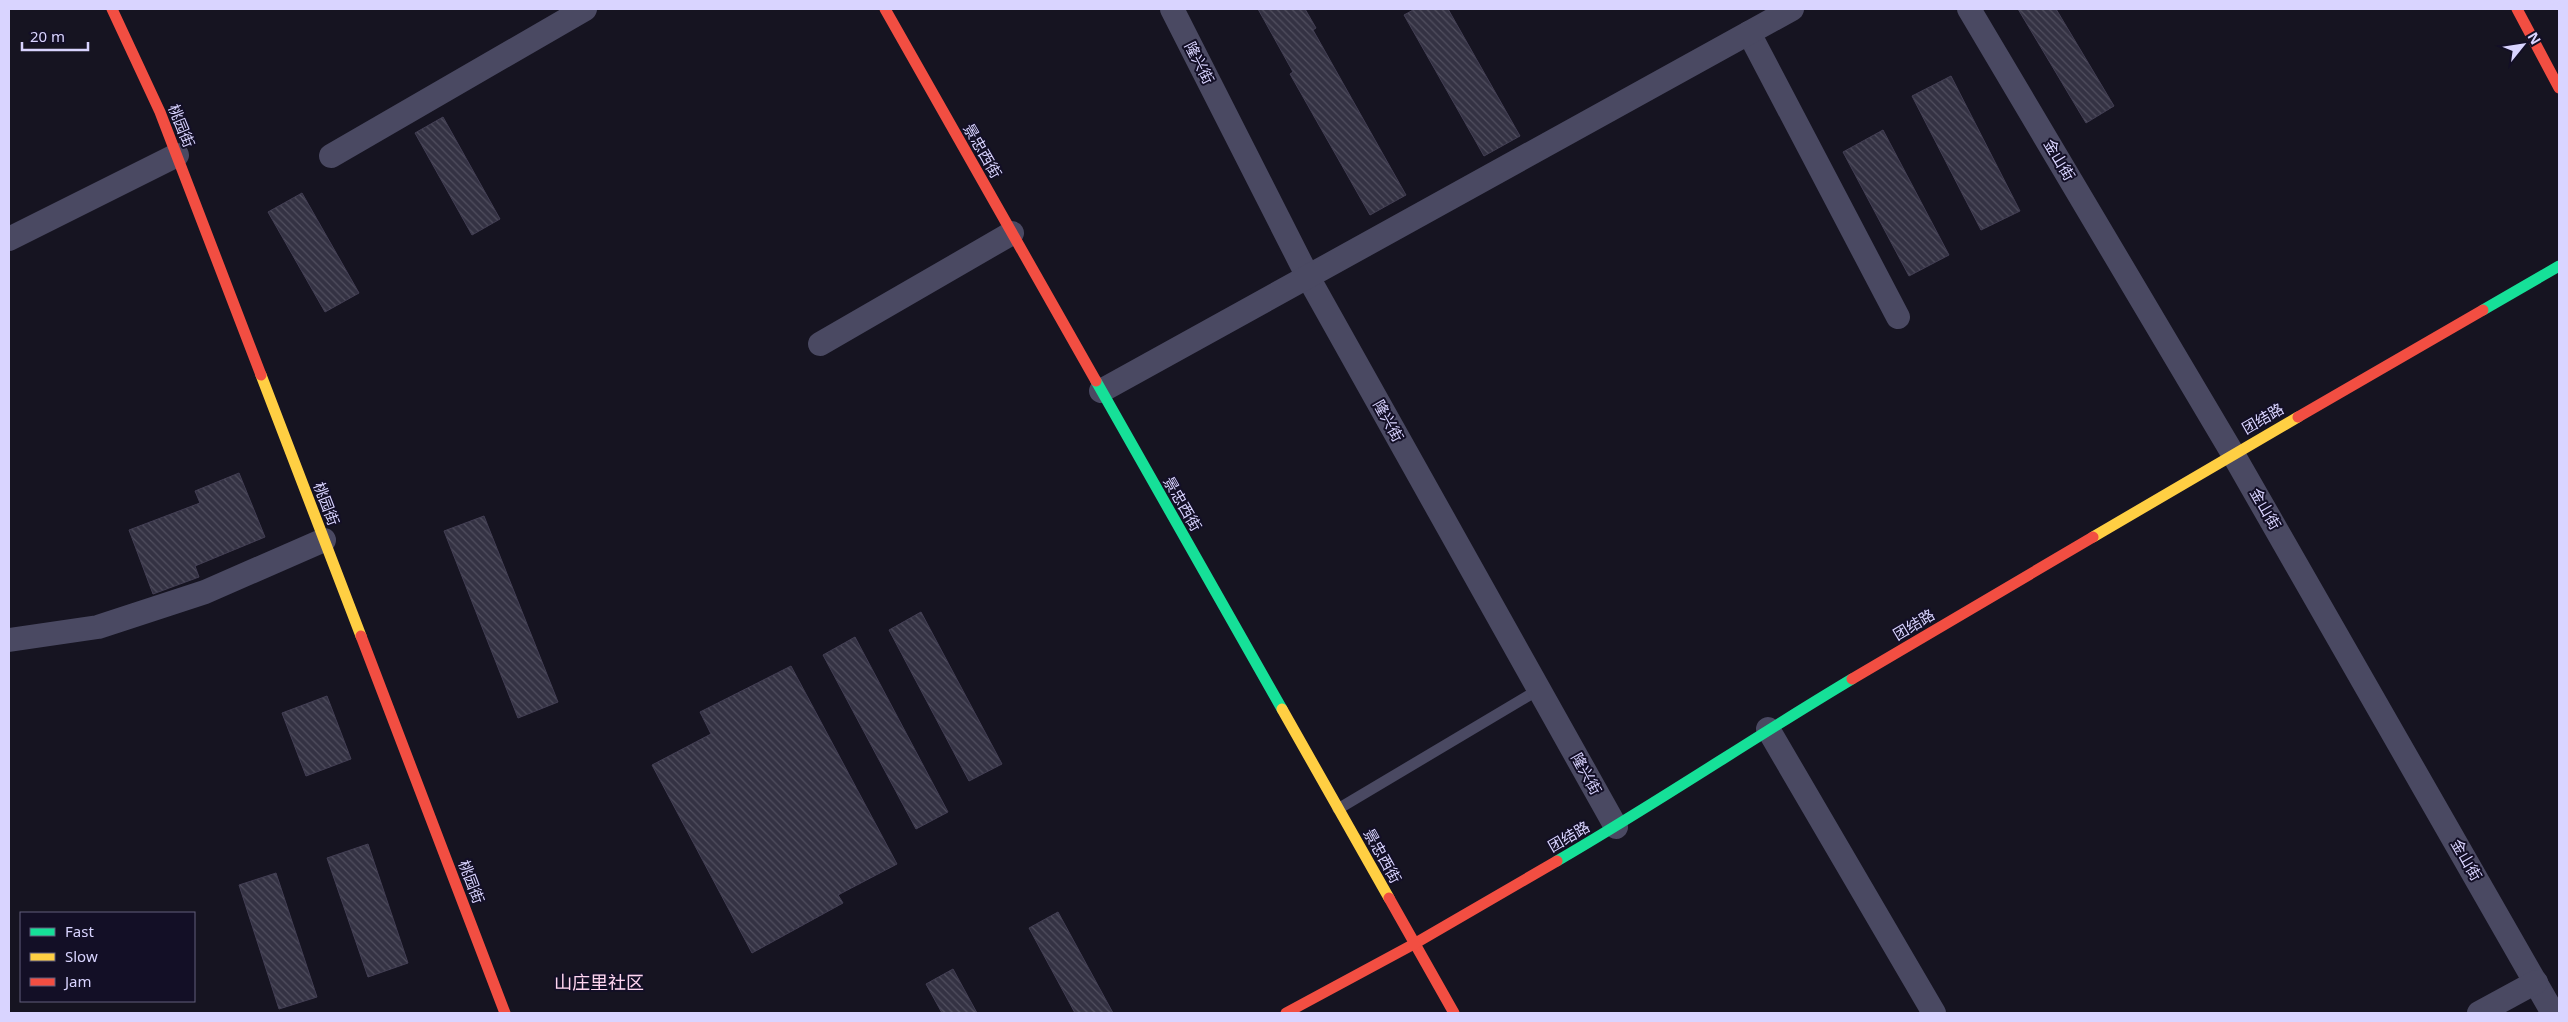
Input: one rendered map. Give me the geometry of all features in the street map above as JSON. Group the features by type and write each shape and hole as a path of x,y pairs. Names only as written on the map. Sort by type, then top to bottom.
{"street":[{"name":"桃园街","path":"112,9 160,112 177,155 505,1013"},
{"path":"331,156 585,9"},
{"name":"景忠西街","path":"884,9 1454,1013"},
{"name":"隆兴街","path":"1172,9 1308,277 1616,827"},
{"path":"1101,392 1792,9"},
{"name":"金山街","path":"1969,9 2233,454 2554,1013"},
{"path":"2517,9 2559,88"},
{"path":"1750,32 1898,318"},
{"path":"9,239 177,155"},
{"path":"820,344 1012,233"},
{"name":"团结路","path":"1286,1013 1414,944 1616,827 1768,729 2233,454 2559,266"},
{"path":"9,640 98,627 205,592 324,540"},
{"path":"1768,729 1934,1013"},
{"path":"2479,1013 2536,982"}],"lane":[{"path":"1338,809 1538,690"}],"building":[{"path":"1258,9 1305,9 1316,28 1313,30 1406,195 1370,215 1290,74 1293,72"},
{"path":"1415,9 1448,9 1520,136 1484,156 1404,15"},
{"path":"2018,9 2056,9 2114,106 2086,123"},
{"path":"1951,76 2020,211 1981,230 1912,96"},
{"path":"443,117 500,219 472,235 415,133"},
{"path":"1883,130 1949,255 1909,276 1843,152"},
{"path":"302,193 359,293 325,312 268,212"},
{"path":"239,473 265,537 195,566 199,577 153,594 129,530 200,503 195,491"},
{"path":"484,516 558,702 518,718 444,531"},
{"path":"921,612 1002,764 969,781 889,630"},
{"path":"855,637 948,812 916,829 823,655"},
{"path":"791,666 897,864 838,895 843,903 752,953 652,765 711,734 700,712"},
{"path":"327,696 351,759 306,776 282,713"},
{"path":"368,844 408,963 368,977 327,858"},
{"path":"276,873 317,997 279,1009 239,885"},
{"path":"1058,912 1113,1013 1075,1013 1029,928"},
{"path":"953,969 977,1013 942,1013 926,984"}],"traffic: fast":[{"path":"2483,310 2559,266"},
{"path":"1096,381 1282,709"},
{"path":"1557,861 1852,679"}],"traffic: slow":[{"path":"261,375 361,636"},
{"path":"2093,537 2298,417"},
{"path":"1282,709 1389,898"}],"traffic: jam":[{"path":"112,9 160,112 261,375"},
{"path":"885,9 1096,381"},
{"path":"2517,9 2559,88"},
{"path":"2298,417 2483,310"},
{"path":"1852,679 2093,537"},
{"path":"361,636 505,1013"},
{"path":"1286,1013 1414,944 1557,861"},
{"path":"1389,898 1454,1013"}],"district":[{"name":"山庄里社区","path":"599,983"}]}
